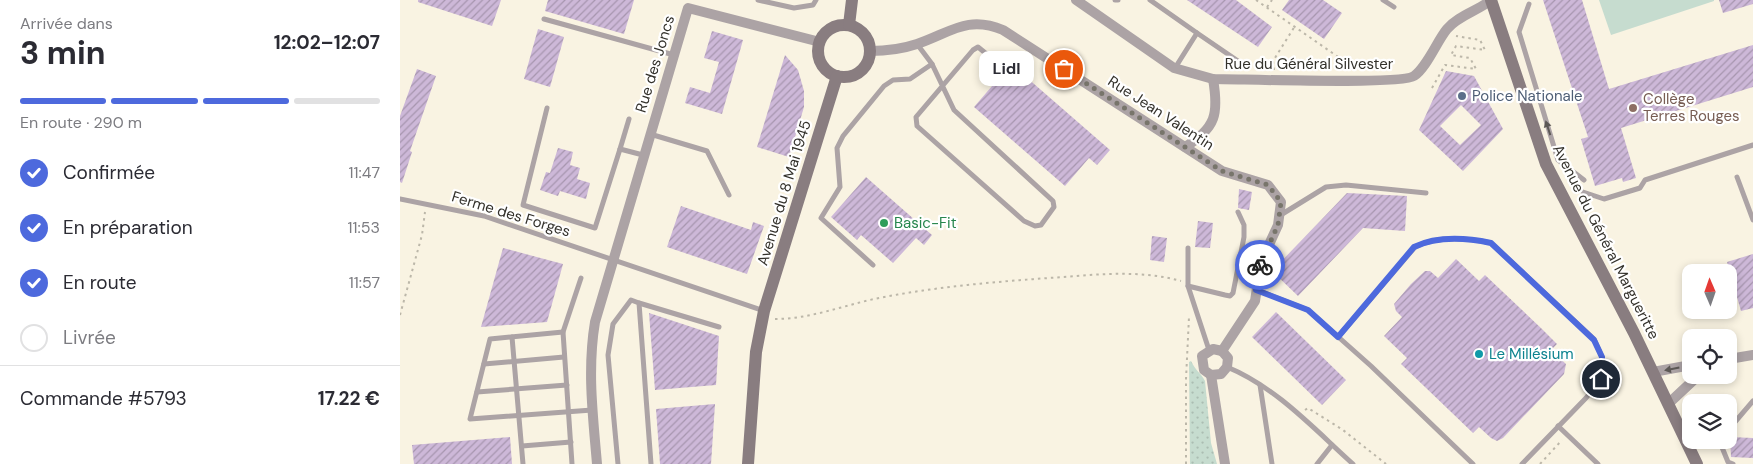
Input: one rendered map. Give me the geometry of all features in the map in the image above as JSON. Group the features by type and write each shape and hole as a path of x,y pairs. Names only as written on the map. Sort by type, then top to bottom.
{"main road":[{"path":"850,25 852,0"},
{"name":"Avenue du Général Margueritte","path":"1492,0 1546,164 1653,372 1697,464"},
{"path":"850,25 856,27 866,36 870,51 868,62 860,72 849,77 837,76 829,72 820,61 820,42 836,26 850,25"},
{"name":"Avenue du 8 Mai 1945","path":"748,464 756,352 763,316 837,76"}],"street":[{"name":"Rue du Général Silvester","path":"1076,0 1174,68 1213,79 1370,80 1407,79 1416,75 1444,34 1460,18 1482,8 1492,0"},
{"name":"Rue des Joncs","path":"597,464 592,410 590,351 595,322 689,4 820,42"},
{"name":"Rue Jean Valentin","path":"870,51 896,49 917,44 963,25 980,23 992,26 1222,171 1268,185 1281,202 1278,225 1261,262 1255,302 1222,350"},
{"path":"1185,147 1201,137 1214,122 1217,102 1213,79"},
{"path":"1209,350 1222,350 1228,358 1227,367 1221,374 1212,375 1204,370 1202,356 1209,350"},
{"path":"1737,358 1753,355"},
{"path":"1653,372 1682,367"},
{"path":"1212,375 1225,464"},
{"path":"1668,404 1689,384"}],"lane":[{"path":"758,0 794,8 813,5 816,0"},
{"path":"1150,0 1238,61"},
{"path":"1384,0 1394,7"},
{"path":"1529,4 1519,32 1558,160 1584,180"},
{"path":"544,19 674,55"},
{"path":"1174,68 1197,33"},
{"path":"917,44 932,64 942,88 954,110 1053,201 1054,207 1041,225 1035,226 1024,221 917,126 916,117 942,88 973,50 978,47 1000,65"},
{"path":"873,265 821,218 840,188 837,148 843,136 884,86 893,80 910,79 932,64"},
{"path":"547,108 523,205 595,228 629,119"},
{"path":"650,134 707,151 729,195"},
{"path":"1583,192 1604,199 1640,188 1646,180 1753,146"},
{"path":"620,148 643,155"},
{"path":"1737,177 1753,220"},
{"path":"1279,216 1326,187 1346,185 1426,192"},
{"name":"Ferme des Forges","path":"400,199 484,216 614,259 763,316"},
{"path":"1188,284 1225,295 1230,296 1233,293 1244,237 1244,226 1238,212"},
{"path":"1338,337 1414,247 1429,240 1478,240 1491,243 1594,340 1602,357 1601,379 1522,464"},
{"path":"1188,248 1188,284 1209,350"},
{"path":"572,464 563,332 581,278"},
{"path":"1256,290 1308,310 1473,464"},
{"path":"618,464 608,355 613,324 631,300 719,327"},
{"path":"639,302 651,464"},
{"path":"563,332 490,338 470,419 592,410"},
{"path":"512,337 523,464"},
{"path":"484,364 564,357"},
{"path":"1227,367 1246,375 1260,385 1300,416 1353,464"},
{"path":"477,392 566,385"},
{"path":"1260,385 1272,464"},
{"path":"1737,419 1753,401"},
{"path":"1558,426 1598,464"},
{"path":"522,446 570,442"},
{"path":"1317,464 1332,445"},
{"path":"1723,449 1728,462 1733,464"}],"path":[{"path":"1256,0 1370,80"},
{"path":"1267,8 1272,0"},
{"path":"1274,79 1273,61 1295,26"},
{"path":"1432,88 1445,65 1476,69 1470,58 1451,56 1456,46 1485,50 1480,40 1444,34"},
{"path":"400,315 422,235 426,204"},
{"path":"763,316 781,319 826,313 873,299 926,290 1078,275 1145,274 1188,284"},
{"path":"1186,464 1188,320 1194,304"},
{"path":"1300,416 1308,408 1342,430 1386,464"},
{"path":"1540,464 1567,435"}],"green space":[{"path":"1599,0 1714,0 1714,1 1611,35"},
{"path":"1191,361 1205,381 1211,443 1217,464 1190,464 1189,362"}],"building":[{"path":"418,0 501,0 492,26 418,2"},
{"path":"548,0 634,0 624,34 545,11"},
{"path":"1187,0 1236,0 1272,27 1258,47"},
{"path":"1289,0 1323,0 1342,13 1324,39 1282,10"},
{"path":"1543,0 1582,0 1609,89 1753,45 1753,87 1621,128 1636,178 1623,182 1622,178 1595,186 1581,139 1588,137"},
{"path":"1719,0 1753,0 1753,4 1723,13"},
{"path":"538,29 564,37 550,87 524,79"},
{"path":"712,31 743,40 722,114 685,103 690,87 710,93 719,62 704,58"},
{"path":"785,55 798,70 804,91 804,107 789,157 757,147"},
{"path":"1011,64 1110,150 1097,165 1089,158 1065,186 974,107"},
{"path":"417,69 436,76 410,151 412,152 402,183 400,182 400,116"},
{"path":"1446,71 1474,76 1503,129 1463,171 1419,130","holes":["1461,105 1481,125 1460,145 1440,126"]},
{"path":"558,148 573,152 570,165 580,168 577,179 590,183 586,199 560,191 558,196 540,190 546,172 550,173"},
{"name":"Basic-Fit","path":"866,177 932,235 924,245 916,238 893,263 861,235 857,240 831,217"},
{"path":"1239,189 1252,192 1249,210 1238,208"},
{"path":"1347,193 1407,196 1405,231 1363,228 1298,296 1272,271"},
{"path":"681,206 751,230 753,222 764,226 747,274 667,247"},
{"path":"1198,221 1213,223 1210,248 1195,247"},
{"path":"1152,236 1167,238 1164,262 1150,260"},
{"path":"503,248 563,264 547,322 481,327"},
{"path":"1753,254 1753,308 1741,311 1738,300 1738,264 1728,264 1727,262"},
{"name":"Le Millésium","path":"1456,259 1479,281 1485,275 1542,329 1557,344 1551,350 1566,364 1564,374 1503,438 1497,441 1479,427 1473,433 1401,364 1407,358 1384,336 1402,317 1396,311 1394,304 1411,284 1425,271 1430,271 1438,278"},
{"path":"1276,312 1346,380 1322,405 1252,337"},
{"path":"649,313 719,336 716,385 655,390"},
{"path":"715,404 711,464 660,464 656,409"},
{"path":"510,437 512,464 414,464 412,445"},
{"path":"1737,437 1753,438 1753,458 1731,457 1731,449 1737,449"}],"way so far":[{"path":"1064,69 1222,171 1268,185 1281,202 1278,225 1260,265"}],"place":[{"name":"Lidl","path":"1064,69"},
{"name":"Police Nationale","path":"1462,96"},
{"name":"Collège Terres Rouges","path":"1633,108"},
{"name":"Basic-Fit","path":"884,223"},
{"name":"Le Millésium","path":"1479,354"}],"route":[{"path":"1260,265 1256,290 1308,310 1338,337 1414,247 1429,240 1478,240 1491,243 1594,340 1602,357 1601,379"}]}
